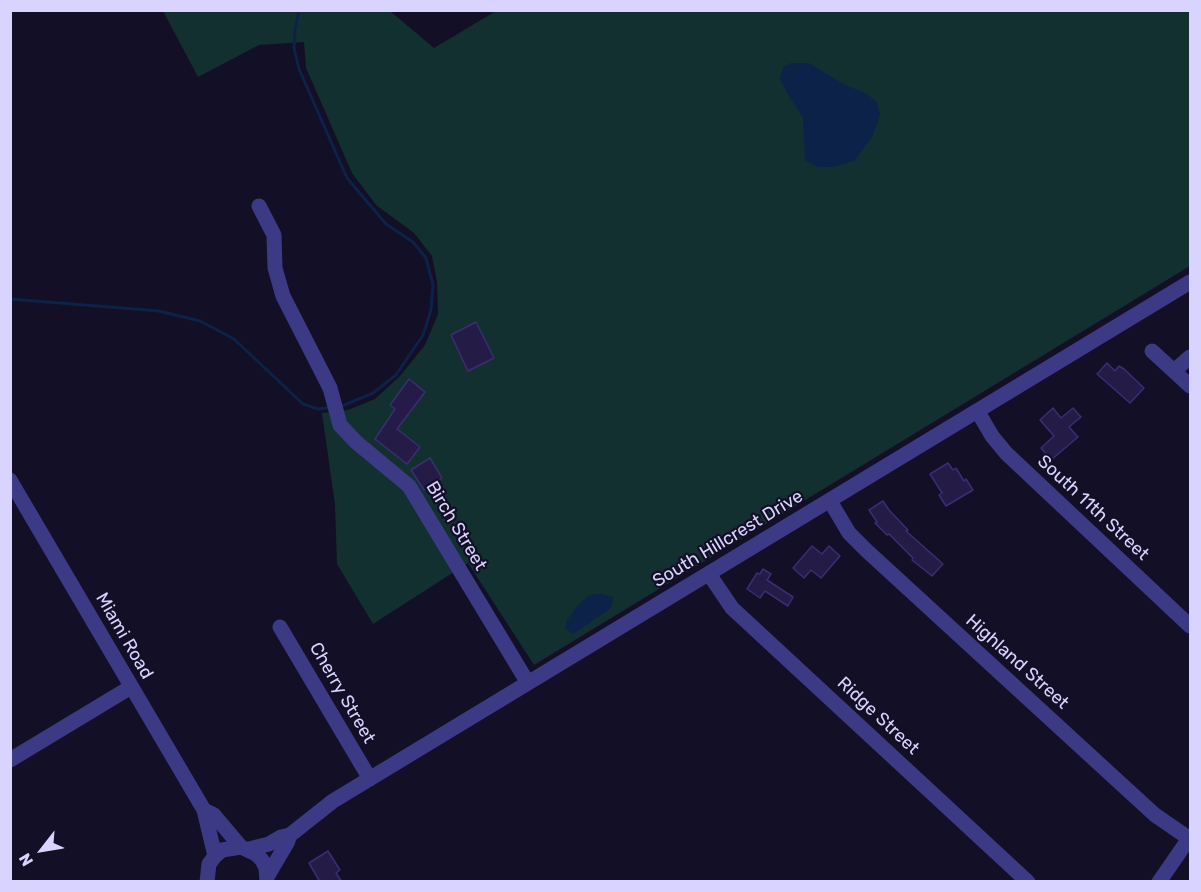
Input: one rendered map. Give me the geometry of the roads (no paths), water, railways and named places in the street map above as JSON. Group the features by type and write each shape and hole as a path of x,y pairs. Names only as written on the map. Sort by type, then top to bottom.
{"street":[{"name":"Birch Street","path":"259,206 274,235 275,268 283,296 330,388 340,425 356,442 409,486 528,683"},
{"name":"South Hillcrest Drive","path":"215,856 222,850 269,844 290,835 317,812 370,779 1191,282"},
{"path":"1152,351 1191,386"},
{"path":"1174,371 1191,357"},
{"name":"South 11th Street","path":"978,412 1005,453 1191,626"},
{"name":"Miami Road","path":"10,480 204,810 215,856"},
{"name":"Highland Street","path":"831,501 849,532 866,550 1155,814 1190,838"},
{"name":"Ridge Street","path":"710,574 732,608 1028,882"},
{"name":"Cherry Street","path":"280,627 370,779"},
{"path":"10,760 131,687"},
{"name":"Miami Road","path":"204,810 214,815 245,848 262,860 267,879"},
{"name":"South Hillcrest Drive","path":"267,879 290,835"},
{"path":"1159,882 1190,838"},
{"path":"207,882 209,864 215,856"}],"water":[{"path":"791,63 809,63 845,85 867,94 877,102 880,115 872,137 854,161 833,167 817,167 805,160 803,118 780,79 783,67"},
{"path":"602,594 613,597 611,608 573,634 565,628 567,620 578,605 589,595"}],"waterway":[{"path":"299,10 294,48 299,69 347,178 386,224 413,242 426,258 433,285 431,310 423,335 396,375 373,393 342,406"},
{"path":"10,299 159,311 200,321 234,339 303,404 318,409 327,408"}]}
